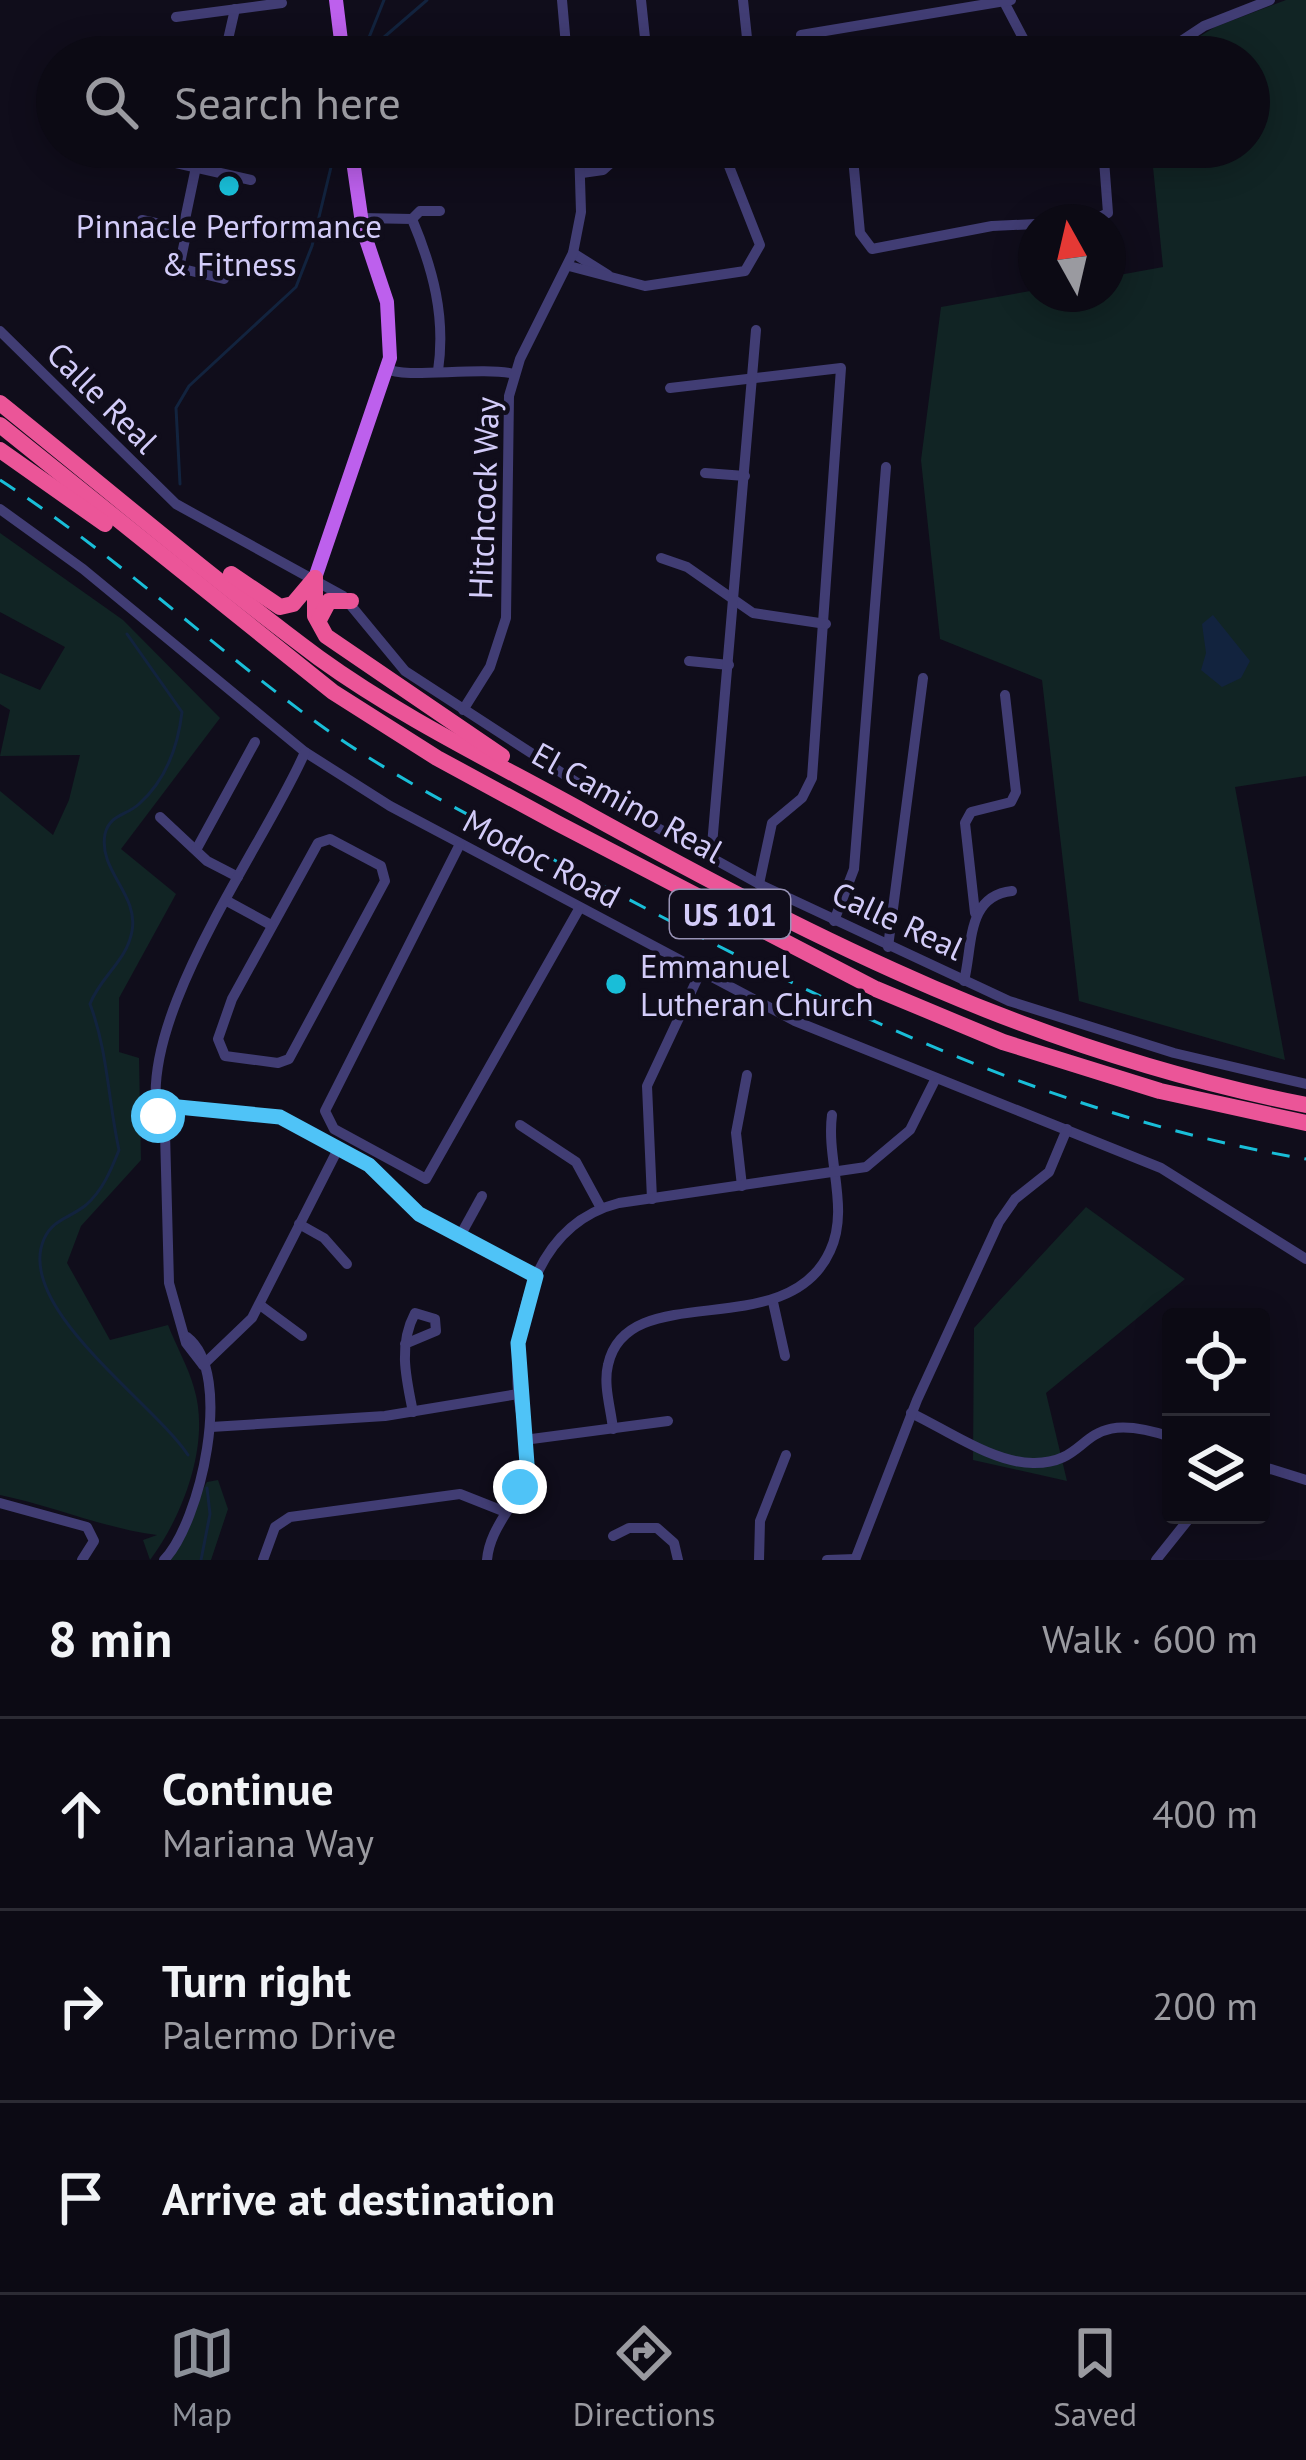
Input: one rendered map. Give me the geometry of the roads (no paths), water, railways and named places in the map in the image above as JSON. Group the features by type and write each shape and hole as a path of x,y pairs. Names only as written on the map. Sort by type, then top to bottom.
{"highway":[{"name":"El Camino Real","path":"0,403 322,659 395,709 777,919 943,996 1115,1058 1306,1106"},
{"name":"El Camino Real","path":"0,425 334,692 437,758 875,989 1082,1069 1306,1123"},
{"path":"0,450 122,536 153,550"},
{"path":"128,506 154,515 280,607 293,604 315,578"},
{"path":"315,578 318,626"},
{"path":"318,626 328,601 351,601"},
{"path":"318,626 538,786"}],"main road":[{"path":"336,0 340,36"},
{"path":"315,578 388,369 387,302 361,218 354,168"}],"street":[{"path":"562,0 565,36"},
{"path":"641,0 644,36"},
{"path":"743,0 747,36"},
{"path":"801,35 1006,0 1023,36"},
{"path":"1189,36 1270,0"},
{"path":"176,16 282,3"},
{"path":"229,36 235,9"},
{"path":"183,230 197,168"},
{"path":"201,168 251,180"},
{"name":"Hitchcock Way","path":"463,710 497,650 509,601 506,416 514,374 571,260 580,168"},
{"path":"571,260 645,286 737,275 750,267 760,245 730,168"},
{"path":"853,168 862,240 880,250 1018,225"},
{"path":"1105,168 1107,204"},
{"path":"361,218 412,219 420,211 440,211"},
{"path":"412,219 437,294 442,344 438,371"},
{"path":"142,220 187,230 179,268 224,279"},
{"path":"711,857 756,330"},
{"name":"Calle Real","path":"0,331 176,504 351,601 398,665 582,786 760,884 964,981 1137,1043 1306,1084"},
{"path":"388,369 400,375 473,368 514,374"},
{"path":"670,388 841,368 812,778 802,798 772,823 760,884"},
{"path":"834,921 854,869 886,467"},
{"path":"705,473 745,476"},
{"name":"Modoc Road","path":"0,509 83,569 305,752 460,844 700,973 935,1080 1161,1168 1306,1259"},
{"path":"661,558 687,567 735,602 766,617 826,624"},
{"path":"688,661 729,665"},
{"path":"887,946 923,678"},
{"path":"964,981 975,913 968,816 1011,802 1016,792 1005,695"},
{"path":"196,850 255,742"},
{"path":"164,1560 186,1526 211,1426 203,1365 194,1358 166,1263 170,1183 157,1071 173,1006 305,752"},
{"path":"160,817 196,850 238,877"},
{"path":"322,840 334,840 385,869 385,881 292,1056 278,1063 229,1058 218,1047 220,1031 271,925 322,840"},
{"path":"460,844 325,1111 334,1129 426,1179 579,908"},
{"path":"975,913 988,897 1012,891"},
{"path":"226,901 271,925"},
{"path":"652,1198 644,1117 647,1085 700,973"},
{"path":"742,1186 736,1133 747,1075"},
{"path":"487,1560 503,1511 525,1474 518,1394 520,1325 536,1276 567,1230 601,1208 866,1167 899,1143 935,1080"},
{"path":"160,1107 266,1113 338,1147 374,1169 410,1208 536,1276"},
{"path":"614,1429 608,1364 628,1330 658,1318 773,1302 804,1286 828,1257 838,1217 832,1115"},
{"path":"520,1125 576,1162 601,1208"},
{"path":"827,1560 855,1559 911,1413 999,1222 1016,1199 1049,1172 1067,1129"},
{"path":"203,1365 236,1340 260,1305 338,1147"},
{"path":"460,1236 482,1196"},
{"path":"299,1224 324,1238 347,1264"},
{"path":"773,1302 785,1356"},
{"path":"260,1305 302,1336"},
{"path":"405,1344 413,1412"},
{"path":"211,1426 413,1412 518,1394"},
{"path":"911,1413 1020,1462 1053,1461 1116,1425 1162,1435"},
{"path":"524,1440 668,1421"},
{"path":"760,1560 760,1521 785,1456"},
{"path":"1270,1469 1306,1480"},
{"path":"263,1560 275,1528 290,1516 460,1494 503,1511"},
{"path":"0,1503 87,1527 94,1541 82,1560"},
{"path":"1156,1560 1183,1524"},
{"path":"613,1536 629,1528 657,1528 674,1543 678,1560"}],"water":[{"path":"1213,615 1250,661 1241,678 1222,687 1201,670 1206,653 1202,624"}],"waterway":[{"path":"370,36 384,0"},
{"path":"385,36 427,0"},
{"path":"180,484 176,408 189,386 296,287 312,246 331,168"},
{"path":"127,634 182,712 174,750 157,784 139,804 115,819 105,834 107,860 133,918 125,951 90,1004 119,1150 92,1199 48,1232 40,1266 49,1294 67,1323 188,1455"},
{"path":"201,1560 210,1514 207,1488"}],"railway":[{"path":"0,480 80,536 343,741 448,804 678,925 850,1010 1027,1084 1211,1140 1306,1159"}],"place":[{"name":"Pinnacle Performance & Fitness","path":"229,186"},
{"name":"Emmanuel Lutheran Church","path":"616,984"}]}
